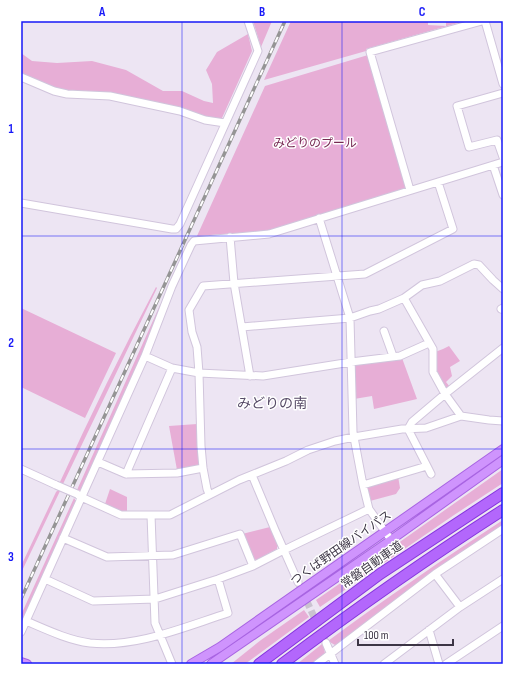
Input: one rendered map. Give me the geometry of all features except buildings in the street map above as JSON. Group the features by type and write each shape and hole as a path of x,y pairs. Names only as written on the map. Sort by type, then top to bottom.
{"highway":[{"name":"常磐自動車道","path":"259,664 380,574 503,493"},
{"path":"282,664 387,588 465,534 503,510"}],"main road":[{"name":"つくば野田線バイパス","path":"191,664 220,647 503,449"},
{"name":"つくば野田線バイパス","path":"211,664 391,540 503,460"},
{"path":"21,662 27,664"}],"street":[{"path":"21,203 176,229 180,224 258,51 248,21"},
{"path":"410,190 370,52 483,21 503,84"},
{"path":"21,77 60,93 110,96 180,111 205,120 226,123"},
{"path":"503,93 457,106 469,148 497,140 503,157"},
{"path":"21,632 63,538 79,496 98,462 145,356 172,286 194,241 269,234 503,162"},
{"path":"493,165 503,195"},
{"path":"209,494 203,468 201,446 197,347 192,332 189,310 203,286 365,274 453,229 438,182"},
{"path":"319,218 350,318 354,437 363,484 369,509 391,540"},
{"path":"230,237 234,284 250,376"},
{"path":"242,327 350,318 380,309 404,298 422,285 440,281 474,264 479,265 503,289"},
{"path":"404,298 432,349 433,372 445,394 461,416"},
{"path":"384,331 393,356"},
{"path":"145,356 172,368 199,373 263,376 400,356 429,343"},
{"path":"408,429 412,422 503,348"},
{"path":"126,474 172,368"},
{"path":"21,469 121,515 170,515 209,494 317,447 354,437 402,429 426,428 461,416 503,421"},
{"path":"408,429 431,474"},
{"path":"98,462 126,474 177,473 203,468"},
{"path":"363,484 427,466"},
{"path":"252,475 274,530 298,582"},
{"path":"45,579 93,601 155,599 253,566 369,509"},
{"path":"151,515 155,623 172,664"},
{"path":"317,664 435,574 503,529"},
{"path":"63,538 107,557 153,556 173,555 240,534 253,566"},
{"path":"435,574 460,607"},
{"path":"384,664 460,607 503,578"},
{"path":"26,621 66,637 90,642 114,643 136,641 160,635 228,613 218,579"},
{"path":"446,664 503,626"},
{"path":"429,630 439,664"},
{"path":"326,643 335,664"}],"green space":[{"path":"253,21 272,21 261,47"},
{"path":"291,21 428,21 428,25 446,26 446,21 465,21 264,80"},
{"path":"248,34 252,51 222,118 215,119 181,108 112,93 63,90 21,73 21,53 32,61 57,63 92,61 126,70 163,91 182,91 204,101 213,103 212,84 206,70 217,52"},
{"name":"みどりのプール","path":"368,55 406,187 404,189 267,231 197,236 265,86"},
{"path":"156,287 157,288 63,484 60,482 83,433"},
{"path":"160,305 161,306 145,348 81,491 77,490"},
{"path":"21,308 116,353 85,418 21,387"},
{"path":"449,346 460,361 450,367 452,376 446,382 450,387 445,389 437,373 435,352"},
{"path":"402,358 417,399 374,409 372,396 354,399 355,364"},
{"path":"197,424 200,464 198,467 177,470 169,426"},
{"path":"503,469 503,483 320,607 316,600"},
{"path":"398,476 400,488 396,494 370,501 366,488 367,486"},
{"path":"110,489 127,497 127,512 123,512 105,504"},
{"path":"58,490 60,491 21,573 21,566"},
{"path":"74,498 76,501 21,624 21,615"},
{"path":"503,520 503,525 433,572 338,644 335,645 328,641 414,579"},
{"path":"270,527 278,546 277,549 256,560 254,559 242,534"},
{"path":"304,610 309,617 245,664 231,664 261,640"},
{"path":"322,644 325,654 318,660 309,664 297,664"}],"tunnel":[{"path":"298,582 326,643"}],"railway":[{"path":"21,599 285,21"}],"district":[{"name":"みどりの南","path":"272,403"}]}
